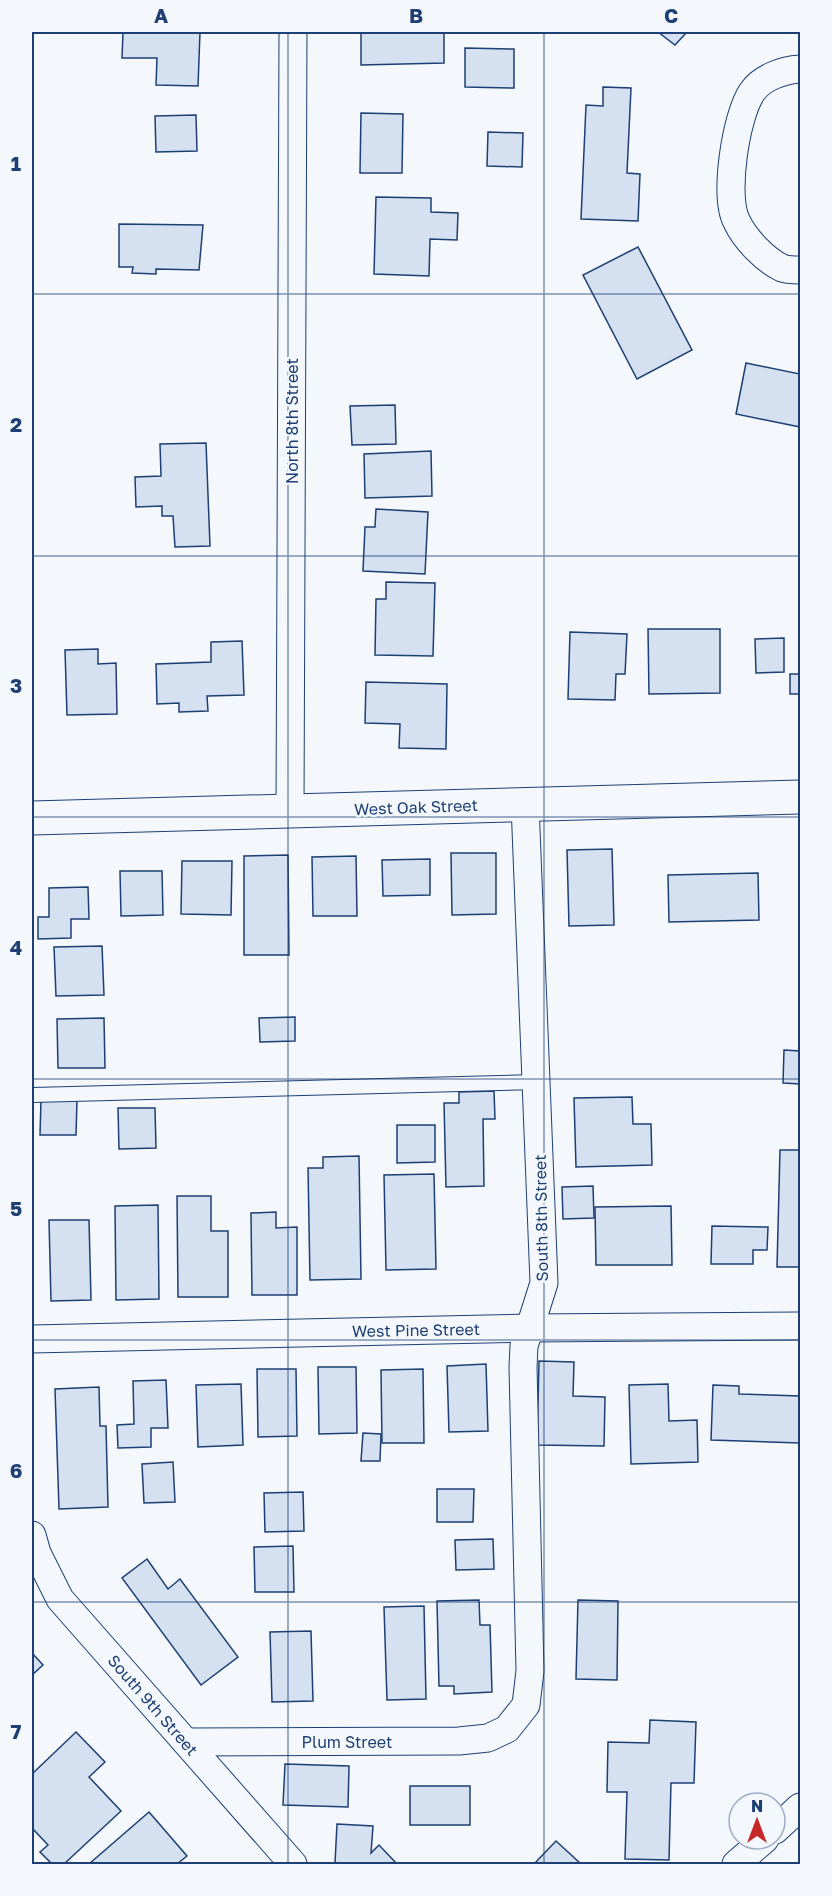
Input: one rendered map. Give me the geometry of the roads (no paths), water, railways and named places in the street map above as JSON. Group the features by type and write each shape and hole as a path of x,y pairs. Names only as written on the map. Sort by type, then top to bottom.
{"main road":[{"name":"West Oak Street","path":"32,818 801,797"}],"street":[{"name":"North 8th Street","path":"290,811 293,32"},
{"path":"801,69 782,70 752,91 735,135 731,176 736,221 759,250 783,269 801,270"},
{"name":"South 8th Street","path":"507,1729 526,1705 530,1671 523,1367 529,1328 544,1283 525,804"},
{"name":"West Pine Street","path":"32,1339 529,1328 801,1326"},
{"name":"South 9th Street","path":"32,1535 37,1553 60,1599 293,1864"},
{"name":"Plum Street","path":"186,1742 459,1742 488,1738 507,1729"},
{"path":"787,1819 801,1807"},
{"path":"736,1864 751,1851"}],"lane":[{"path":"32,1095 537,1082"}]}
